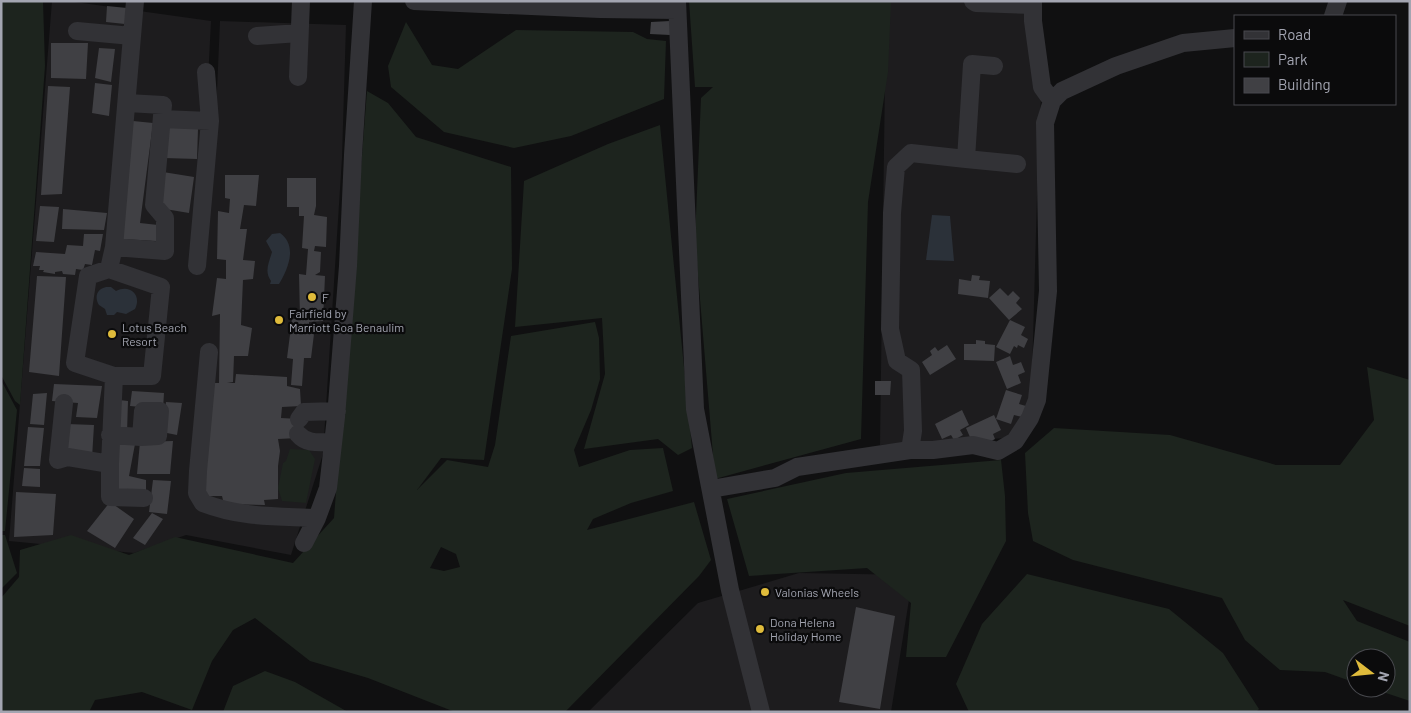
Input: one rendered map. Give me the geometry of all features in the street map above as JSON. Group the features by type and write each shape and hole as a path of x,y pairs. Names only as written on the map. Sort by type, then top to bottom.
{"street":[{"path":"109,269 114,247 135,1"},
{"path":"298,77 301,1"},
{"path":"304,543 317,518 328,488 337,411 348,266 363,1"},
{"path":"414,1 600,9 677,5 695,409 755,707"},
{"path":"973,1 976,3 1033,3 1033,21 1042,87 1052,101"},
{"path":"1332,15 1338,1"},
{"path":"76,31 132,36"},
{"path":"257,36 299,33"},
{"path":"711,489 775,478 797,466 910,450 933,450 973,445 998,450 1015,441 1030,418 1037,400 1048,292 1048,205 1045,123 1052,101 1062,91 1132,59 1183,43 1234,38"},
{"path":"966,159 972,64 994,66"},
{"path":"197,266 210,121 206,72"},
{"path":"114,247 165,252 165,218 154,205 163,104 126,102"},
{"path":"162,119 210,121"},
{"path":"910,450 913,431 911,370 897,361 890,329 892,213 896,167 911,153 1018,164"},
{"path":"109,269 161,287 152,376 114,376 75,363 88,276 109,269"},
{"path":"209,352 197,493 203,504 241,515 317,518"},
{"path":"114,376 110,435 110,497 144,498"},
{"path":"64,403 61,462 110,464"},
{"path":"333,442 307,441 302,439 298,427 304,412 337,411"},
{"path":"110,435 141,437"}],"shaded area":[{"path":"52,1 68,1 211,21 204,159 214,160 220,21 346,25 342,158 323,454 291,555 186,535 134,553 9,541"},
{"path":"886,1 1042,1 1040,46 1042,87 1039,124 1032,376 1029,410 1008,438 880,445"},
{"path":"932,215 950,216 954,261 926,260"},
{"path":"280,233 289,244 290,258 279,284 270,284 271,281 267,270 272,252 266,241 272,234"},
{"path":"106,287 111,287 116,291 126,289 133,292 137,299 135,309 126,314 117,312 114,315 107,315 97,299 99,291"},
{"path":"799,573 913,575 891,712 588,712 698,603"}],"green space":[{"path":"1,1 43,1 45,66 20,405 15,401 1,375"},
{"path":"689,1 891,1 888,72 868,202 861,439 715,479 695,239 701,98 713,87 695,87"},
{"path":"406,22 432,65 458,69 516,30 633,32 647,39 666,41 664,99 571,136 514,148 444,132 391,87 388,66"},
{"path":"367,91 388,103 416,137 511,167 512,269 484,460 441,458 417,490 447,460 488,467 495,445 511,336 595,322 599,338 600,379 591,410 574,450 579,467 630,450 663,448 673,491 631,503 593,519 587,530 694,502 711,560 699,576 565,712 455,712 368,678 310,661 255,618 233,630 212,661 192,710 142,692 95,700 89,712 1,712 1,598 19,577 20,550 71,535 129,555 175,537 293,563 334,518","holes":["441,547 456,554 460,567 444,571 430,568"]},
{"path":"660,125 692,448 678,455 658,439 584,449 605,374 602,318 515,327 524,181 608,144"},
{"path":"1367,367 1410,380 1410,626 1343,600 1357,621 1410,642 1410,701 1396,696 1396,648 1346,648 1346,679 1325,672 1280,670 1245,640 1222,598 1073,560 1033,541 1028,513 1025,453 1054,428 1170,435 1276,465 1340,465 1374,420"},
{"path":"1,380 17,410 5,531 1,531"},
{"path":"290,449 309,450 315,459 306,503 282,501 278,488 283,463 286,461"},
{"path":"1001,460 1005,496 1006,541 946,657 906,657 911,603 867,568 749,576 727,499 846,473"},
{"path":"1,535 5,535 17,573 1,589"},
{"path":"1027,574 1169,609 1223,653 1259,709 1256,712 969,712 956,684 982,624"},
{"path":"265,671 295,682 348,712 223,712 233,686"}],"building":[{"path":"107,6 127,8 125,24 106,22"},
{"path":"670,21 670,35 650,34 651,22"},
{"path":"51,43 88,43 86,79 51,78"},
{"path":"99,48 115,49 111,82 95,78"},
{"path":"95,83 112,85 109,116 92,113"},
{"path":"48,86 70,87 62,194 41,195"},
{"path":"133,121 153,123 140,223 158,225 156,241 122,239"},
{"path":"166,126 198,129 197,159 164,158"},
{"path":"163,172 194,177 189,213 159,208"},
{"path":"225,175 259,175 256,206 244,205 240,229 247,229 243,260 255,261 253,279 243,280 241,325 252,328 248,356 234,356 233,382 227,383 235,383 236,374 287,377 287,386 300,389 301,406 282,407 281,418 299,419 298,438 278,439 280,451 278,499 264,500 265,505 224,504 222,496 202,496 213,383 219,383 220,314 212,316 217,278 226,279 226,260 217,259 218,211 229,213 230,199 225,198"},
{"name":"F","path":"287,178 316,178 316,206 314,215 327,217 326,247 315,246 314,251 321,252 320,272 315,275 325,276 323,321 309,322 309,333 314,334 311,358 304,358 302,386 291,385 293,359 287,358 292,319 300,318 299,274 306,275 308,249 302,248 304,216 299,216 299,207 287,207"},
{"path":"40,206 59,207 54,242 36,241"},
{"path":"63,209 107,213 104,230 62,229"},
{"path":"84,234 103,234 100,251 95,250 92,265 85,264 83,270 76,269 75,275 63,274 62,271 55,272 55,274 43,272 44,270 39,270 40,266 33,266 36,252 65,254 67,245 83,246"},
{"path":"972,275 980,276 979,280 990,281 988,298 958,294 959,279 971,281"},
{"path":"37,276 66,277 59,376 29,372"},
{"path":"1000,288 1008,296 1013,291 1020,298 1016,303 1022,309 1009,320 989,298"},
{"path":"1010,320 1025,327 1021,335 1028,339 1024,348 1018,345 1017,348 1014,346 1010,354 996,347"},
{"path":"976,340 985,341 985,344 995,345 994,361 964,360 964,344 976,344"},
{"path":"947,345 956,359 930,375 922,362 932,355 930,351 935,347 938,351"},
{"path":"1010,356 1013,365 1021,362 1025,372 1018,375 1021,383 1007,389 996,362"},
{"path":"875,381 891,381 890,395 875,395"},
{"path":"54,384 102,386 97,418 76,417 78,403 52,401"},
{"path":"1006,390 1022,395 1019,404 1026,406 1022,417 1014,415 1011,424 996,419"},
{"path":"132,391 164,393 163,409 130,406"},
{"path":"47,393 44,425 30,424 33,394"},
{"path":"119,400 128,401 127,433 117,432"},
{"path":"166,402 182,403 177,435 162,432"},
{"path":"962,410 969,425 960,430 963,435 954,440 951,435 942,439 935,424"},
{"path":"994,415 1001,430 993,434 995,439 986,444 973,444 966,428"},
{"path":"67,424 94,425 92,458 62,453"},
{"path":"28,427 44,428 40,466 24,466"},
{"path":"173,441 170,474 137,474 140,442"},
{"path":"116,443 135,444 129,476 146,480 146,494 115,492"},
{"path":"24,468 40,469 40,487 22,486"},
{"path":"153,480 171,481 167,514 149,512"},
{"path":"16,492 56,494 53,535 14,537"},
{"path":"110,502 134,519 115,548 87,531"},
{"path":"152,513 163,519 145,545 133,538"},
{"path":"856,607 895,616 880,709 839,702"}],"place":[{"name":"F","path":"312,297"},
{"name":"Fairfield by Marriott Goa Benaulim","path":"279,320"},
{"name":"Lotus Beach Resort","path":"112,334"},
{"name":"Valonias Wheels","path":"765,592"},
{"name":"Dona Helena Holiday Home","path":"760,629"}]}
